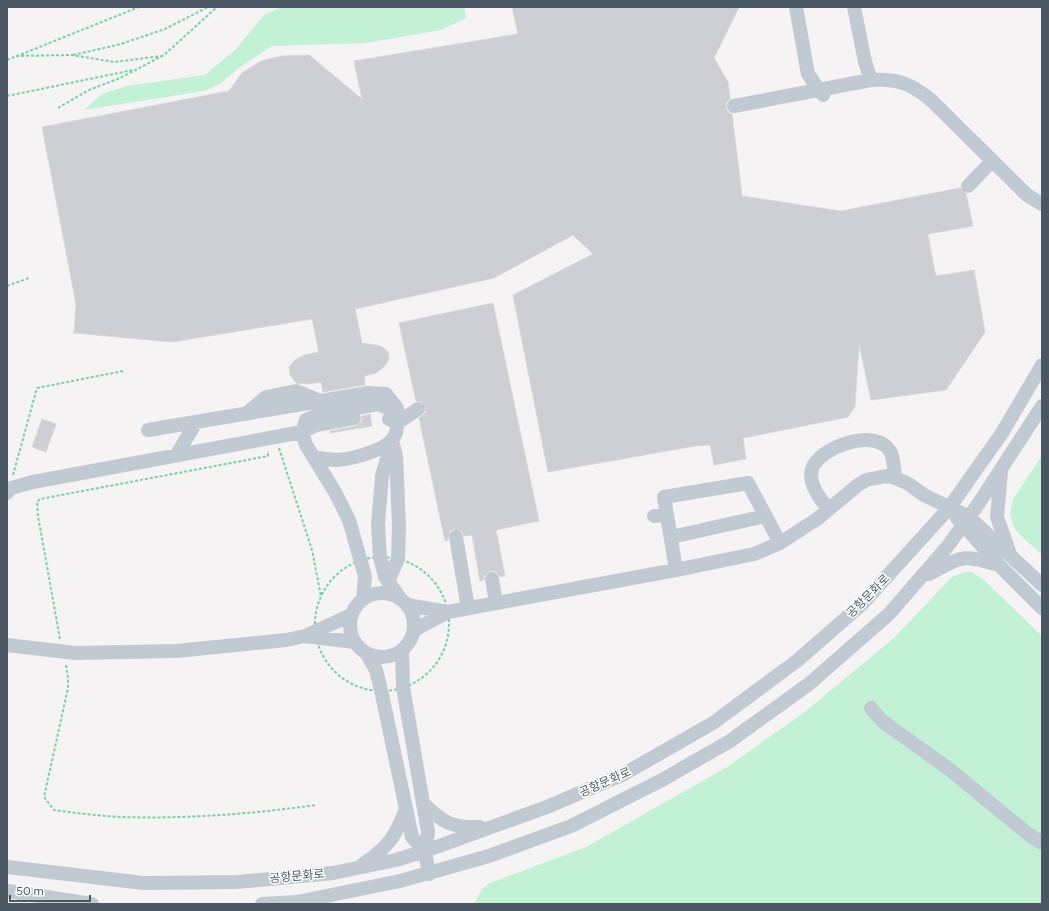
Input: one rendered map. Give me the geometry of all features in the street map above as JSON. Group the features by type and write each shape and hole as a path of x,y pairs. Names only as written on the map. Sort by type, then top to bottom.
{"street":[{"path":"796,7 808,74 820,92"},
{"path":"854,7 865,62 871,80"},
{"path":"734,106 820,92 871,80 887,79 914,86 946,113 1027,195 1042,204"},
{"path":"968,186 992,161"},
{"name":"공항문화로","path":"7,867 144,883 236,882 333,873 396,860 425,851 547,807 624,774 713,723 798,660 862,604 949,508 1002,433 1042,365"},
{"path":"176,456 193,428 246,414 368,393 386,394 397,408 397,423 395,435 382,476 378,524 380,557 388,581 412,612 414,630 412,637 402,650 385,657 367,654"},
{"path":"148,430 193,428 287,414 320,401"},
{"name":"공항문화로","path":"262,904 297,902 429,874 489,856 571,826 662,780 730,741 809,684 889,614 947,547 966,521 1042,406"},
{"path":"397,423 418,409"},
{"path":"7,493 12,488 33,482 302,432 316,425 378,414 397,423"},
{"path":"302,432 306,445 335,492 349,520 362,560 365,576 363,599"},
{"path":"829,510 820,501 811,479 812,469 817,461 843,444 864,439 880,441 890,450 895,478"},
{"path":"313,457 337,460 358,457 375,451 392,441"},
{"path":"388,581 398,559 399,526 396,456 392,441"},
{"path":"1001,469 997,517 1010,556"},
{"path":"414,630 448,612 754,554 780,543 817,520 849,491 866,480 876,477 895,478 949,508 1010,556 1042,585"},
{"path":"676,570 671,537 661,516 664,497 748,483 780,543"},
{"path":"671,537 766,516"},
{"path":"966,521 1000,566 1042,608"},
{"path":"456,537 468,608"},
{"path":"921,577 960,558 972,557 1000,566"},
{"path":"492,579 496,602"},
{"path":"354,642 350,624 351,615 356,606 363,599 372,594 391,594 404,602 448,612"},
{"path":"7,645 75,653 176,651 286,640 312,635 351,615"},
{"path":"312,635 354,642 367,654 376,670 412,838 425,851"},
{"path":"402,650 403,687 428,832 425,851 429,874"},
{"path":"870,708 882,721 949,769 1028,834 1042,843"},
{"path":"423,803 436,816 448,824 461,828 492,827"},
{"path":"358,868 376,856 392,840 406,809"},
{"path":"7,891 92,904"}],"path":[{"path":"7,60 139,7"},
{"path":"72,55 121,44 165,29 208,7"},
{"path":"58,108 89,90 136,70 164,55 217,7"},
{"path":"16,56 72,55 114,62 164,55"},
{"path":"7,96 136,70"},
{"path":"7,286 29,278"},
{"path":"12,478 37,388 123,371"},
{"path":"279,448 318,570 321,597"},
{"path":"380,557 398,559 416,566 431,578 442,594 448,612 448,633 439,659 420,679 403,687 381,690 359,686 339,675 324,657 312,635 321,597 337,574 362,560 380,557"}],"green space":[{"path":"282,7 464,7 466,18 441,30 366,43 272,46 240,67 221,83 204,91 84,110 102,94 127,86 205,75 236,49 264,15"},
{"path":"1042,456 1042,555 1018,533 1013,525 1010,513 1013,499"},
{"path":"966,572 972,572 984,580 1042,636 1042,904 474,904 482,889 490,883 586,847 727,767 802,714 894,638 952,577"}],"building":[{"path":"512,7 739,7 714,58 728,82 730,99 726,103 726,107 728,112 732,114 742,196 841,211 960,188 966,194 973,226 928,234 933,263 936,276 974,270 985,332 946,390 871,400 859,344 855,406 848,417 743,438 746,459 714,465 710,445 695,446 548,472 513,295 593,254 573,235 494,278 355,309 362,343 381,346 388,352 389,359 384,367 376,373 364,376 365,385 323,392 321,382 308,384 296,383 290,375 289,367 295,360 304,355 319,352 312,319 172,342 74,333 76,304 42,127 229,91 242,73 261,61 282,56 309,55 362,99 354,61 518,34"},
{"path":"493,303 539,521 496,530 505,576 500,577 495,571 490,571 484,576 484,580 480,581 472,535 464,536 462,531 454,529 450,531 448,540 445,541 419,418 425,413 426,408 422,402 416,401 399,323"},
{"path":"370,414 372,426 330,433 330,431 356,426 362,421 362,416"},
{"path":"42,419 56,424 46,452 32,447"}]}
